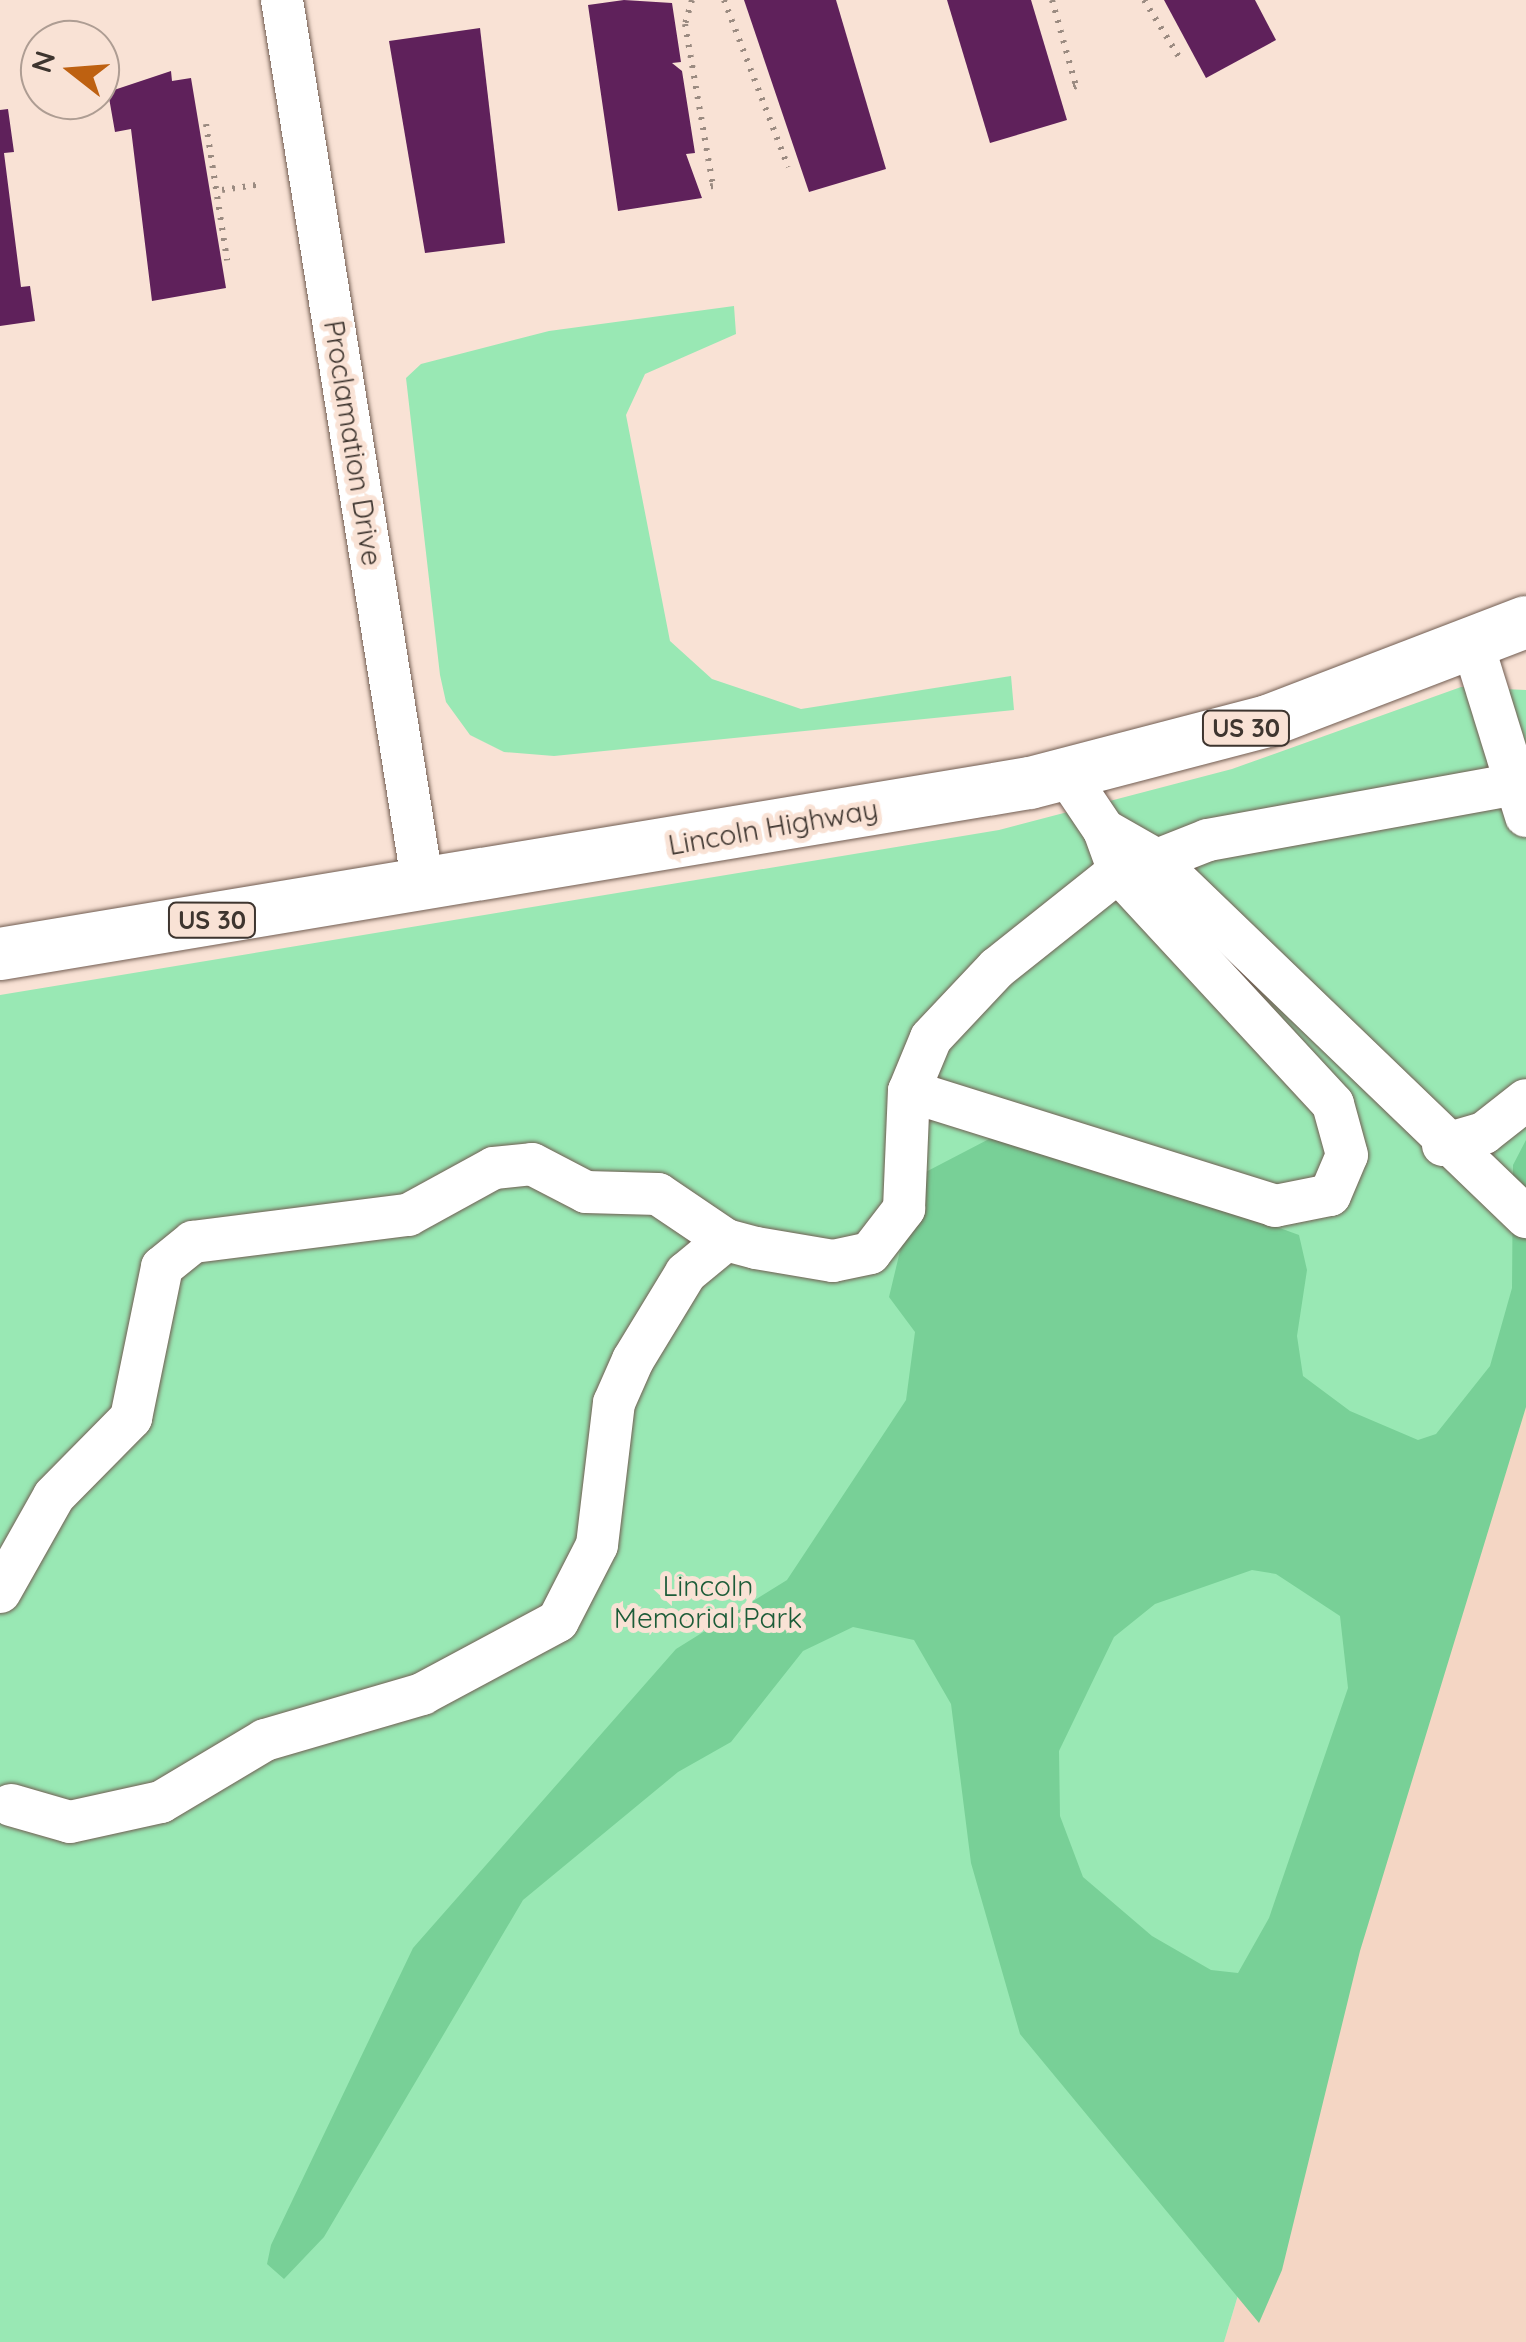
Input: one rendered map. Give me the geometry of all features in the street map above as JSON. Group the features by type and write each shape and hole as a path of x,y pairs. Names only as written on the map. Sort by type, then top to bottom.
{"main road":[{"name":"Lincoln Highway","path":"0,954 1067,775 1268,721 1473,646 1526,622"}],"street":[{"name":"Proclamation Drive","path":"282,0 423,886"},
{"path":"0,1592 54,1496 132,1418 162,1267 193,1242 408,1215 494,1168 532,1164 586,1192 658,1194 726,1240 833,1261 870,1253 904,1209 909,1090 931,1038 956,1006 1136,866 1521,800 1473,646"},
{"path":"909,1090 1275,1206 1330,1196 1347,1155 1315,1076 1104,830 1067,775"},
{"path":"1136,866 1526,1217"},
{"path":"1443,1145 1484,1133 1526,1100"},
{"path":"4,1800 70,1822 161,1802 265,1740 422,1694 558,1621 597,1545 614,1402 632,1360 686,1273 726,1240"}],"path":[{"path":"692,0 685,24 713,186 704,187"},
{"path":"724,0 788,167"},
{"path":"1052,0 1076,86 1067,90"},
{"path":"1144,0 1179,57"},
{"path":"206,124 222,190 227,260"},
{"path":"222,190 262,184"}],"shaded area":[{"path":"1526,1334 1526,2342 1224,2342"}],"green space":[{"path":"734,306 736,334 645,374 626,415 670,641 712,679 801,709 1011,676 1014,710 554,756 504,752 470,735 446,702 440,675 406,378 421,364 549,331"},
{"name":"Lincoln Memorial Park","path":"1461,687 1526,690 1526,1334 1224,2342 0,2342 0,995 999,830 1232,769"},
{"path":"991,1138 1112,1168 1299,1235 1307,1270 1297,1336 1303,1376 1350,1411 1418,1440 1436,1434 1490,1366 1512,1288 1513,1165 1526,1140 1526,1407 1360,1951 1282,2270 1259,2323 1020,2034 971,1863 951,1704 914,1640 853,1627 803,1651 731,1742 678,1772 523,1900 324,2237 284,2279 267,2264 271,2245 413,1948 676,1649 787,1580 906,1400 915,1332 889,1297 918,1176","holes":["1252,1570 1276,1574 1340,1616 1348,1688 1269,1918 1238,1973 1211,1970 1152,1936 1083,1877 1060,1816 1059,1751 1114,1637 1155,1604"]}],"building":[{"path":"624,0 672,3 681,62 672,63 682,71 695,153 686,154 702,198 618,211 588,5"},
{"path":"744,0 836,0 886,169 809,192"},
{"path":"947,0 1031,0 1067,120 990,143"},
{"path":"1164,0 1255,0 1276,40 1206,78"},
{"path":"480,28 505,243 425,253 389,41"},
{"path":"171,71 172,81 191,78 226,288 152,301 131,129 115,132 113,120 120,120 120,88"},
{"path":"8,109 14,152 4,153 21,287 30,286 35,321 0,326 0,110"}]}
